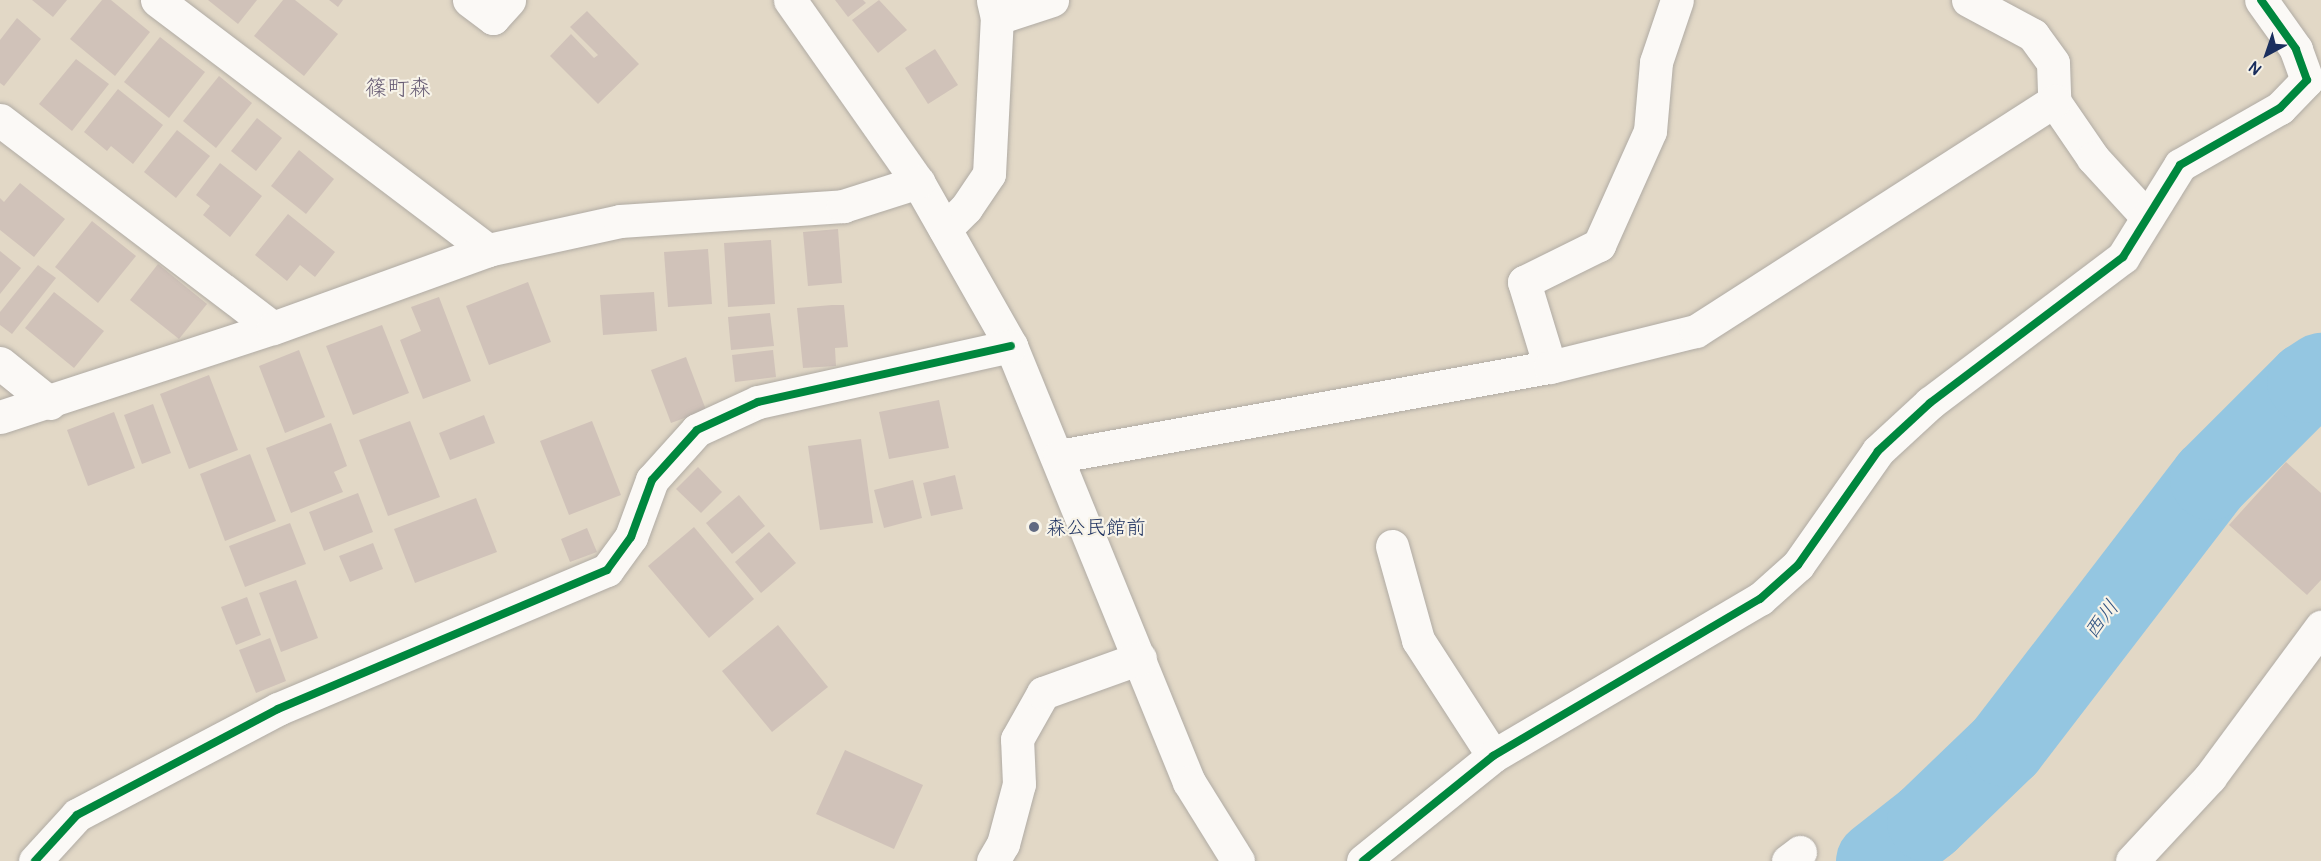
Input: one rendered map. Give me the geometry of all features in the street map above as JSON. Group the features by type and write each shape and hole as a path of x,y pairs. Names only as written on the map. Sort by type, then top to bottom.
{"street":[{"path":"157,0 488,250"},
{"path":"470,0 493,18 508,0"},
{"path":"790,0 918,182 1011,346 1059,456 1189,782 1238,861"},
{"path":"945,229 966,208 989,174 995,9 1052,0"},
{"path":"1550,367 1524,282 1599,245 1650,130 1656,62 1677,0"},
{"path":"1968,0 2033,35 2054,63 2054,101 2093,158 2147,218"},
{"path":"1363,861 1493,756 1760,598 1798,565 1878,451 1930,403 2124,257 2180,165 2280,108 2314,83 2296,49 2261,0"},
{"path":"1059,456 1550,367 1696,331 2054,101"},
{"path":"0,120 273,328"},
{"path":"0,417 50,403 273,328 488,250 620,221 843,206 918,182"},
{"path":"35,861 77,816 279,709 607,570 631,537 652,480 697,430 758,402 1011,346"},
{"path":"0,363 50,403"},
{"path":"1392,546 1418,640 1493,756"},
{"path":"2132,861 2210,777 2316,644"},
{"path":"993,861 1003,844 1019,784 1017,739 1043,693 1140,658"}],"building":[{"path":"32,0 67,0 53,17"},
{"path":"102,0 111,0 150,32 115,76 70,39"},
{"path":"208,0 257,0 238,24"},
{"path":"283,0 295,0 338,34 304,76 254,36"},
{"path":"329,0 343,0 338,7"},
{"path":"835,0 863,0 866,3 848,17"},
{"path":"879,0 907,30 878,53 852,20"},
{"path":"587,11 639,64 598,104 550,56 571,34 594,58 598,55 570,27"},
{"path":"17,18 41,39 4,86 0,83 0,40"},
{"path":"160,37 205,72 169,118 124,82"},
{"path":"935,49 958,85 928,104 905,68"},
{"path":"76,59 109,84 72,131 39,104"},
{"path":"219,76 252,103 216,148 183,121"},
{"path":"118,89 163,125 133,164 111,146 107,151 84,132"},
{"path":"257,118 282,138 256,171 231,151"},
{"path":"177,130 210,156 176,198 144,172"},
{"path":"299,150 334,179 306,214 271,186"},
{"path":"220,163 262,196 230,237 203,215 210,206 196,195"},
{"path":"20,183 65,219 34,257 0,230 0,198 4,202"},
{"path":"288,214 335,252 315,277 300,265 287,281 255,255"},
{"path":"92,221 136,256 98,303 55,267"},
{"path":"838,229 842,283 808,286 803,232"},
{"path":"771,240 775,304 728,307 724,243"},
{"path":"708,249 712,304 668,307 664,252"},
{"path":"0,251 21,268 0,294"},
{"path":"158,264 207,304 179,339 130,300"},
{"path":"38,265 56,278 12,334 0,325 0,312"},
{"path":"528,282 551,342 489,365 466,306"},
{"path":"54,292 104,331 74,368 25,328"},
{"path":"654,292 657,331 603,335 600,295"},
{"path":"439,297 471,381 423,399 400,340 421,331 411,307"},
{"path":"844,305 848,347 835,348 836,366 803,368 797,308"},
{"path":"770,313 774,346 731,350 728,317"},
{"path":"382,325 409,393 353,415 326,346"},
{"path":"299,350 325,417 285,433 259,366"},
{"path":"773,350 776,377 735,382 732,355"},
{"path":"686,357 706,410 671,423 651,370"},
{"path":"209,375 238,450 189,469 160,394"},
{"path":"939,400 949,448 889,459 879,412"},
{"path":"153,404 171,453 142,464 124,415"},
{"path":"114,412 135,468 88,486 67,430"},
{"path":"484,415 495,443 450,460 439,433"},
{"path":"410,421 440,497 388,516 359,440"},
{"path":"592,421 621,495 569,515 540,441"},
{"path":"331,423 347,466 334,472 343,492 291,513 266,448"},
{"path":"861,439 873,523 820,530 808,446"},
{"path":"250,454 276,521 225,541 200,474"},
{"path":"2286,462 2321,493 2321,580 2307,595 2229,525"},
{"path":"698,467 722,492 701,513 676,489"},
{"path":"955,475 963,509 931,516 923,483"},
{"path":"913,480 922,518 884,528 874,490"},
{"path":"358,493 373,532 324,551 309,512"},
{"path":"739,495 765,526 732,554 706,523"},
{"path":"476,498 497,552 415,583 394,529"},
{"path":"290,523 306,564 245,587 229,546"},
{"path":"694,527 754,599 709,638 648,566"},
{"path":"587,528 597,552 570,562 561,539"},
{"path":"769,532 796,563 761,593 735,562"},
{"path":"373,543 383,569 350,582 339,556"},
{"path":"296,580 318,638 281,652 259,593"},
{"path":"247,597 261,635 236,645 221,607"},
{"path":"778,625 828,687 772,732 722,671"},
{"path":"270,638 286,681 256,693 239,650"},
{"path":"845,750 923,785 894,849 816,814"}],"waterway":[{"name":"西川","path":"1876,861 1927,821 2005,746 2210,479 2307,382 2321,373"}],"cycle path":[{"path":"1363,861 1493,756 1760,599 1798,565 1878,451 1930,403 2123,257 2180,165 2280,108 2307,80 2296,49 2261,0"},
{"path":"35,861 77,815 278,709 607,570 631,537 652,480 697,430 758,402 1011,346"}],"place":[{"name":"森公民館前","path":"1034,527"}],"district":[{"name":"篠町森","path":"398,89"}]}
